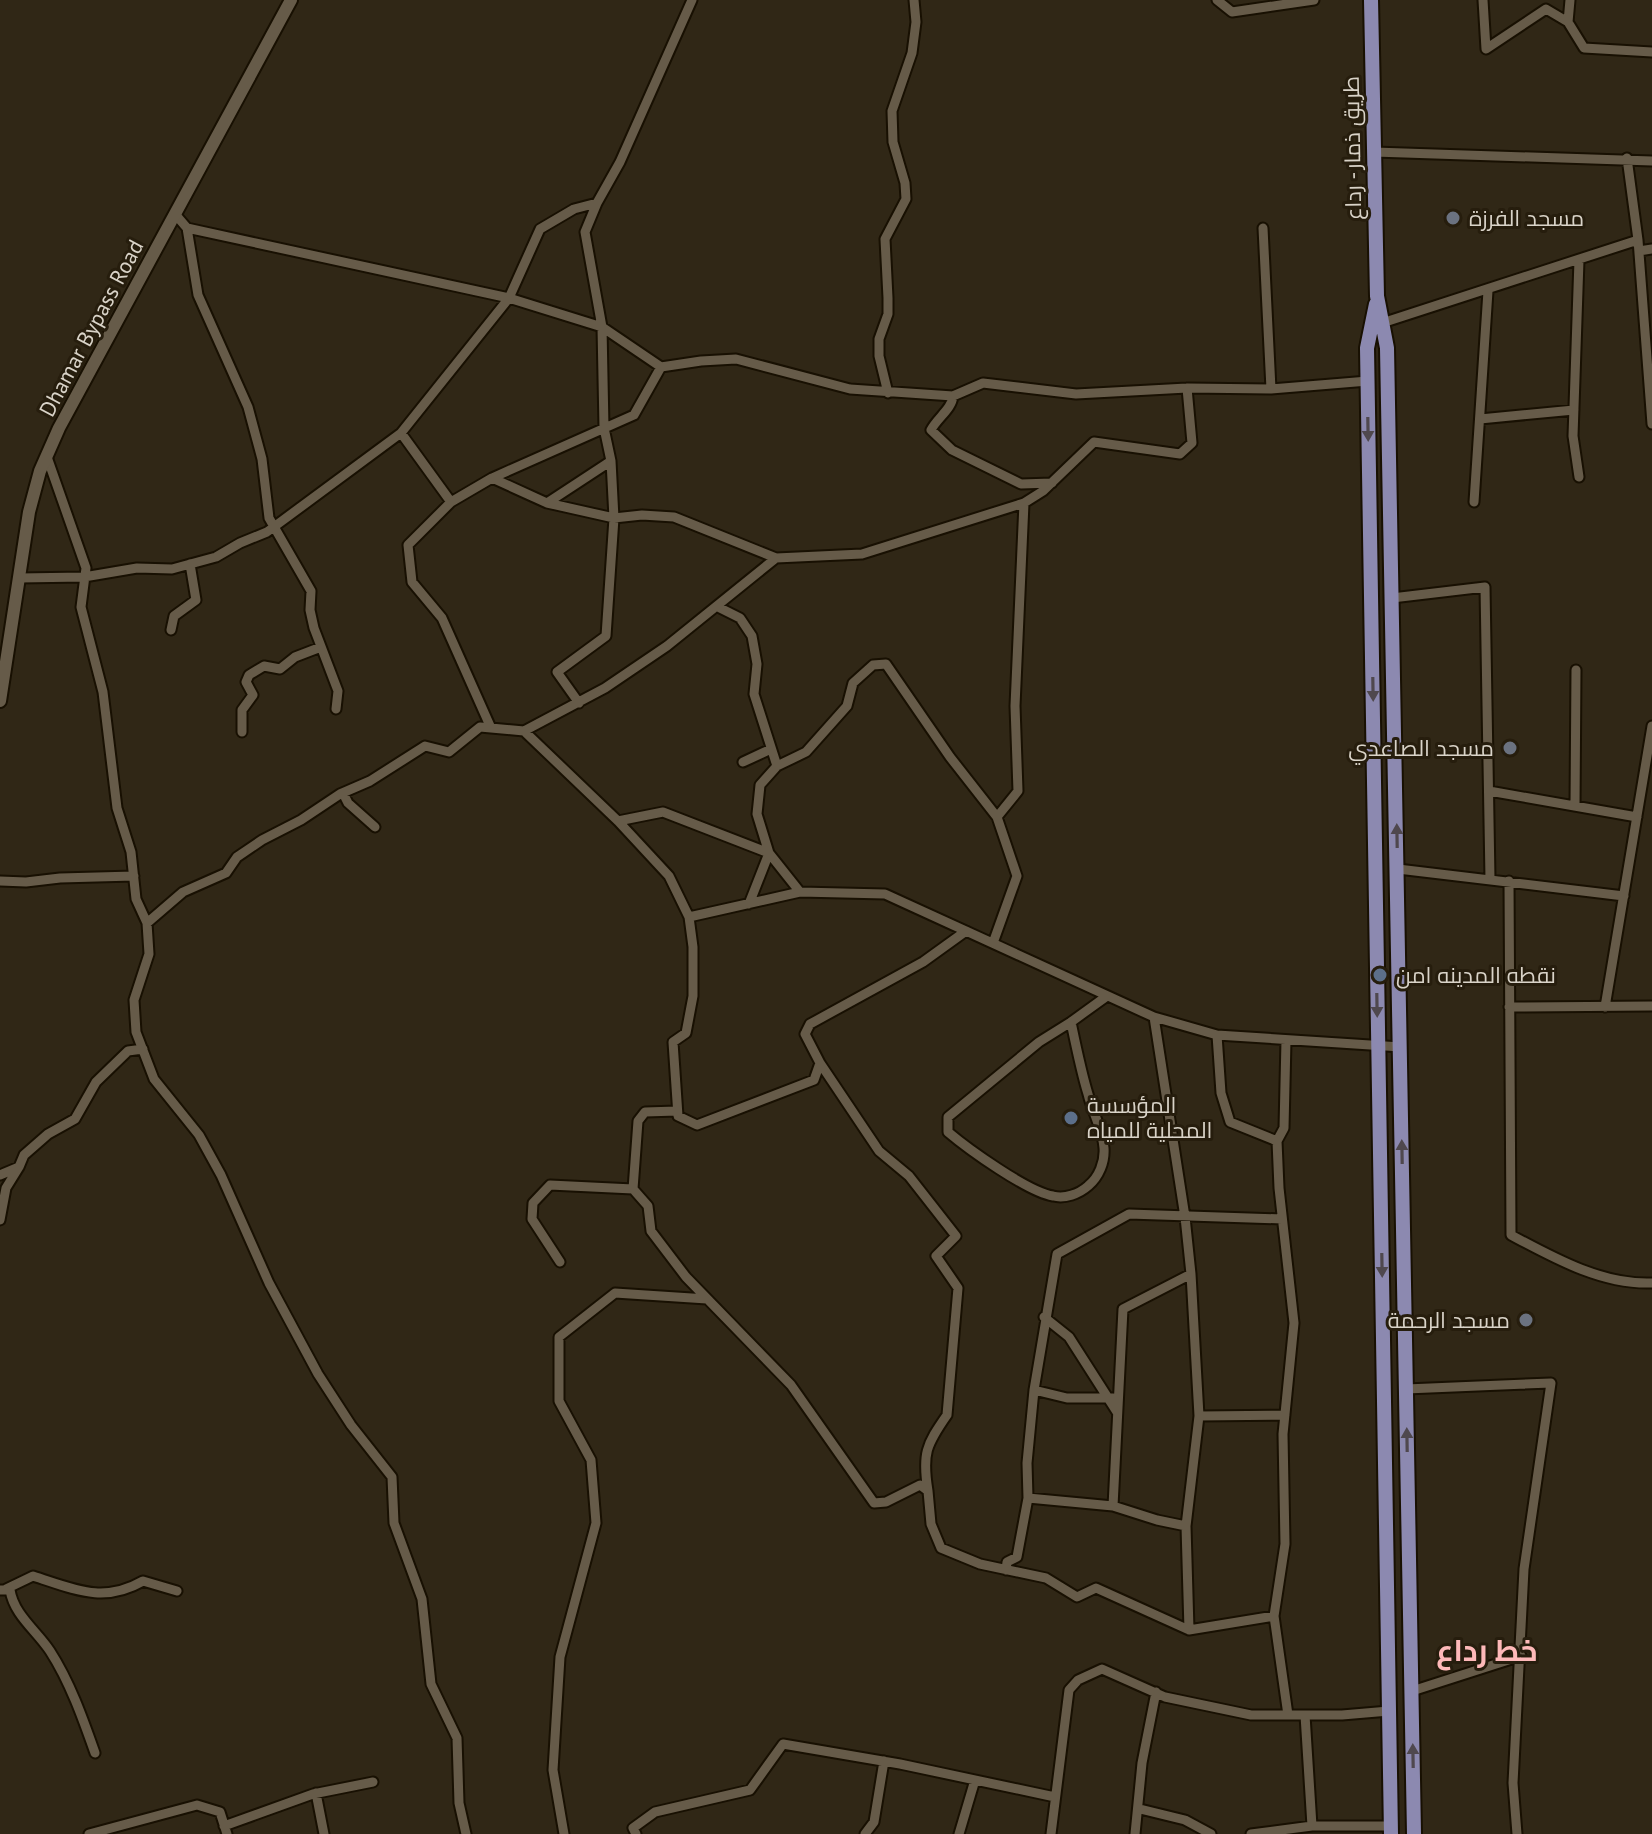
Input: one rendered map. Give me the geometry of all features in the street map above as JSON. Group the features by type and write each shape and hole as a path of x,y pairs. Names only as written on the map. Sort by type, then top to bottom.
{"main road":[{"name":"Dhamar Bypass Road","path":"0,701 29,512 59,428 291,0"},
{"name":"طريق ذمار - رداع","path":"1371,0 1377,325"},
{"path":"1377,325 1367,348 1391,1830"},
{"path":"1377,325 1387,348 1414,1834"},
{"path":"1376,935 1399,935"},
{"path":"1383,1353 1406,1356"},
{"path":"1386,1477 1408,1482"}],"street":[{"path":"579,703 557,672 606,636 614,518 611,461 604,428 602,327 585,232 620,162 692,0"},
{"path":"888,393 879,356 879,339 888,314 885,239 906,199 905,183 893,142 892,111 912,53 916,22 914,0"},
{"path":"1217,0 1232,12 1314,0"},
{"path":"1483,0 1486,49 1546,9 1568,22 1584,48 1652,52"},
{"path":"1568,22 1570,0"},
{"path":"1374,152 1652,161"},
{"path":"1627,158 1648,311 1652,424"},
{"path":"19,578 84,577 137,568 172,569 216,557 274,527 401,433 509,298 540,229 574,209 597,203"},
{"path":"175,214 187,228 198,295 248,407 262,459 269,518 311,591 310,613 338,691 336,709"},
{"path":"187,228 509,298 602,327 661,367 736,359 850,389 953,396 983,383 1076,394 1187,388 1271,389 1368,381"},
{"path":"1263,228 1271,389"},
{"path":"1377,325 1579,260 1639,246 1652,249"},
{"path":"1579,260 1573,436 1579,477"},
{"path":"1474,502 1488,291"},
{"path":"491,728 442,618 412,582 408,545 451,502 492,478 634,415 661,367"},
{"path":"492,478 547,503 614,518 642,515 674,517 776,558 862,554 1024,503 1052,483 1094,442 1180,454 1192,443 1187,388"},
{"path":"953,396 951,405 931,430 952,450 1021,484 1052,483"},
{"path":"1480,419 1574,410"},
{"path":"401,433 451,502"},
{"path":"47,457 86,568 81,607 103,692 117,808 131,852 136,899 147,923 149,954 134,1000 136,1032 154,1079 199,1135 221,1175 269,1283 318,1374 351,1425 392,1477 394,1523 422,1599 431,1684 457,1738 459,1803 466,1834"},
{"path":"547,503 611,461"},
{"path":"997,817 1018,791 1015,706 1024,503"},
{"path":"147,923 183,892 226,873 237,857 425,746 449,752 480,727 524,731 579,703 667,646 776,558"},
{"path":"171,630 174,616 196,600 190,564"},
{"path":"1392,598 1485,587 1490,879"},
{"path":"718,607 740,618 752,636 757,664 754,694 777,766"},
{"path":"242,732 242,710 253,695 246,682 249,675 264,666 280,669 295,657 321,647"},
{"path":"800,892 769,853 757,814 760,785 777,766 806,752 847,706 853,683 873,665 886,664 950,757 997,817 1017,876 993,943"},
{"path":"1575,806 1576,670"},
{"path":"1605,1007 1652,726"},
{"path":"524,731 618,821 669,876 689,917 693,947 693,996 686,1033 673,1042 678,1116 697,1125 814,1080 820,1063"},
{"path":"743,762 771,749"},
{"path":"1489,791 1637,817"},
{"path":"343,793 348,803 375,827"},
{"path":"618,821 663,812 769,853"},
{"path":"749,904 769,853"},
{"path":"1398,869 1624,896"},
{"path":"0,881 134,876"},
{"path":"1509,881 1511,1235 1557,1260 1623,1283 1652,1283"},
{"path":"689,917 800,892 885,894 1154,1017 1217,1035 1401,1047"},
{"path":"966,931 923,962 810,1024 805,1034 820,1063 879,1151 909,1176 956,1236 936,1256 958,1288 947,1415 936,1430 923,1459 931,1524 941,1548 980,1564 1046,1578 1077,1597 1096,1588 1189,1630 1274,1616"},
{"path":"1071,1022 1104,1146 1103,1158 1099,1172 1084,1190 1074,1195 1053,1196 965,1146 948,1132 948,1117 1039,1042 1107,996"},
{"path":"1509,1007 1652,1006"},
{"path":"1154,1017 1191,1274 1199,1416 1186,1526 1189,1630"},
{"path":"1217,1035 1221,1093 1230,1122 1277,1141"},
{"path":"1286,1040 1284,1128 1277,1141 1294,1323 1285,1415 1285,1544 1274,1616 1288,1715"},
{"path":"0,1220 6,1188 24,1155 48,1134 75,1119 96,1082 128,1051 143,1049"},
{"path":"677,1111 645,1112 638,1121 633,1189 648,1206 651,1231 686,1277 791,1385 874,1503 886,1502 920,1485 928,1491"},
{"path":"0,1175 19,1167"},
{"path":"560,1262 532,1219 533,1203 550,1185 633,1189"},
{"path":"1006,1570 1007,1562 1017,1557 1028,1498 1027,1463 1034,1390 1057,1254 1129,1214 1282,1219"},
{"path":"1113,1506 1117,1412 1114,1398 1123,1309 1191,1274"},
{"path":"564,1834 553,1770 560,1657 596,1523 591,1460 559,1401 559,1337 615,1293 707,1299"},
{"path":"1044,1317 1069,1337 1114,1398"},
{"path":"1406,1389 1551,1383 1524,1569 1513,1783 1517,1834"},
{"path":"1034,1390 1067,1398 1114,1398"},
{"path":"1199,1416 1285,1415"},
{"path":"1028,1498 1113,1506 1186,1526"},
{"path":"1,1591 33,1576 101,1594 124,1592 143,1581 177,1591"},
{"path":"1,1591 10,1590 12,1604 51,1652 82,1717 95,1753"},
{"path":"1412,1691 1521,1656"},
{"path":"1051,1834 1069,1690 1078,1680 1102,1669 1165,1697 1251,1715 1389,1711"},
{"path":"1135,1834 1140,1809 1142,1763 1156,1692"},
{"path":"1305,1715 1312,1826"},
{"path":"636,1834 633,1828 655,1812 750,1790 783,1744 884,1761 1055,1797"},
{"path":"865,1834 874,1822 884,1761"},
{"path":"959,1834 975,1780"},
{"path":"89,1834 197,1805 220,1812 226,1830 316,1793 373,1782"},
{"path":"316,1793 324,1834"},
{"path":"1140,1809 1185,1820 1211,1834"},
{"path":"1251,1834 1296,1832 1312,1826 1391,1830"}],"place":[{"name":"مسجد الفرزة","path":"1453,218"},
{"name":"مسجد الصاعدي","path":"1510,748"},
{"name":"نقطه المدينه امن","path":"1380,975"},
{"name":"المؤسسة المحلية للمياه","path":"1071,1118"},
{"name":"مسجد الرحمة","path":"1526,1320"}],"district":[{"name":"خط رداع","path":"1487,1649"}]}
